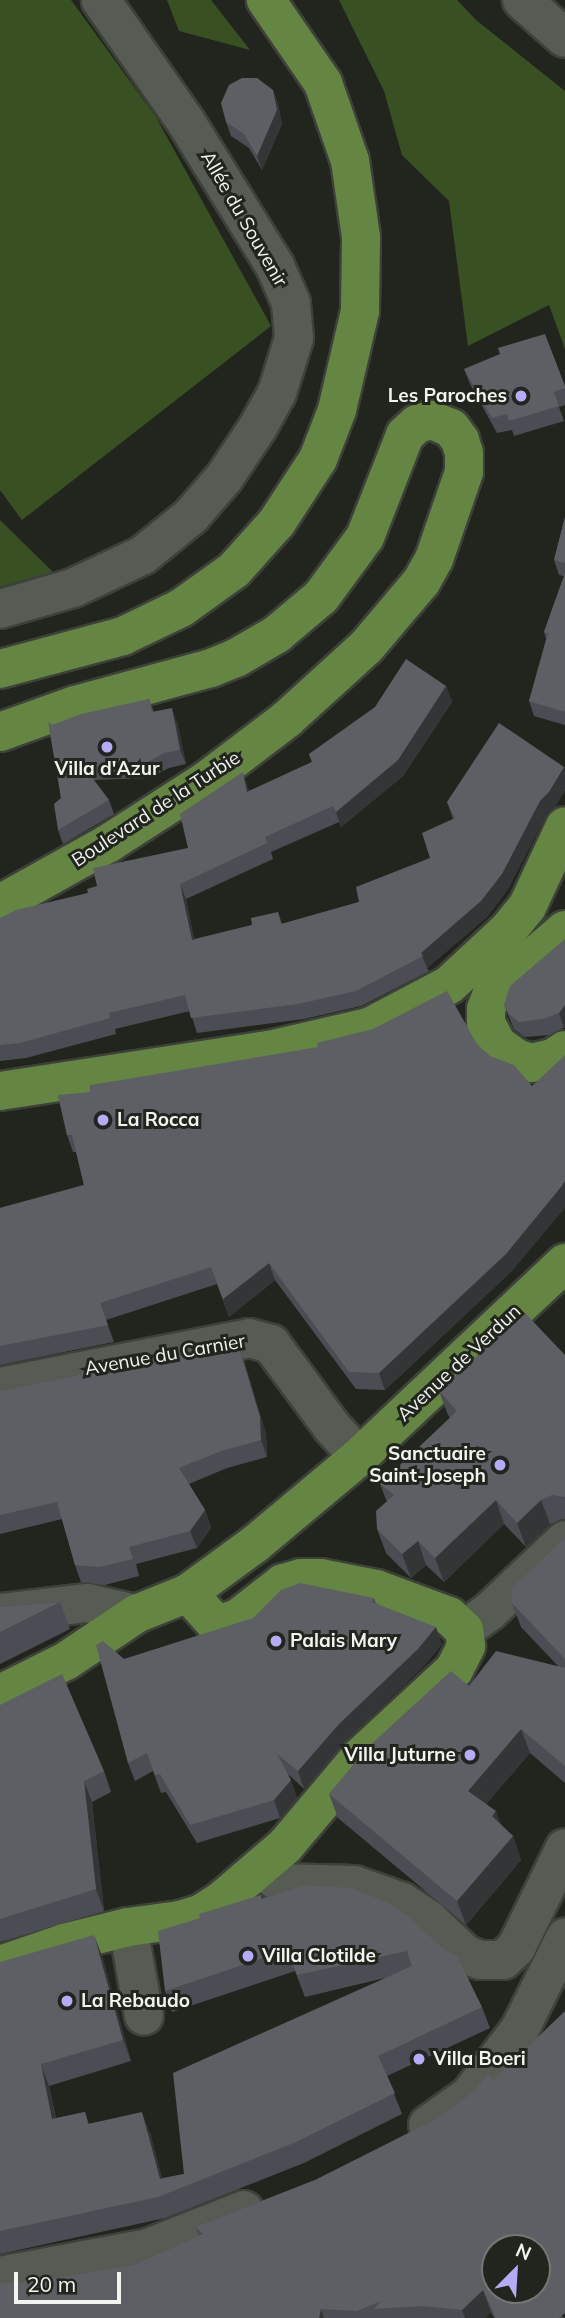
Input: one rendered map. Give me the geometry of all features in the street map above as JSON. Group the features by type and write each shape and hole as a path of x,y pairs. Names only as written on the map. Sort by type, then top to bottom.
{"main road":[{"path":"0,669 123,636 181,608 234,570 277,522 317,459 337,410 360,311 361,237 350,161 323,83 266,0"},
{"name":"Boulevard de la Turbie","path":"0,732 75,705 211,668 236,658 278,634 321,597 365,537 405,435 416,424 431,420 451,428 460,440 464,453 464,471 434,559 421,582 366,647 287,719 207,780 109,843 0,904"},
{"path":"0,1091 270,1050 369,1027 449,985 509,929 527,907 565,826"},
{"path":"565,930 501,985 491,996 486,1009 486,1023 497,1044 516,1058 531,1063 553,1058 565,1050"},
{"name":"Avenue de Verdun","path":"0,1694 66,1661 136,1614 188,1593 300,1509 565,1263"},
{"path":"0,1965 64,1943 128,1927 180,1920 200,1913 261,1869 360,1758 454,1670 465,1638 449,1616 376,1588 321,1578 302,1578 282,1583 238,1618 226,1622 215,1622 188,1593"}],"street":[{"name":"Allée du Souvenir","path":"0,609 73,588 143,555 191,516 224,478 258,427 276,393 294,338 291,303 275,266 186,122 101,0"},
{"path":"522,0 565,38"},
{"name":"Avenue du Carnier","path":"0,1387 248,1338 271,1344 332,1427 359,1457"},
{"path":"465,1638 565,1540"},
{"path":"0,1613 87,1603 136,1614"},
{"path":"261,1869 280,1883 354,1885 402,1902 428,1919 465,1954 480,1960 503,1960 516,1948 565,1848"},
{"path":"128,1927 144,2016"},
{"path":"396,2141 431,2124 469,2096 520,2029 565,1938"},
{"path":"0,2276 148,2248 275,2198"}],"green space":[{"path":"0,0 71,0 156,117 271,326 22,520 0,490"},
{"path":"167,0 211,0 250,50 179,31"},
{"path":"339,0 457,0 476,20 565,91 565,349 549,305 468,346 449,201 402,155 384,91"},
{"path":"0,520 53,572 0,587"}],"building":[{"path":"242,78 257,78 273,90 277,110 257,156 244,134 226,122 221,103 229,85"},
{"name":"Les Paroches","path":"545,334 565,386 554,392 559,406 509,421 507,414 492,418 464,369 500,354 498,348"},
{"path":"565,517 565,563 554,560"},
{"path":"565,573 565,712 529,701 548,634 544,632"},
{"path":"406,659 446,686 398,760 336,812 333,806 265,837 267,843 180,884 192,940 252,925 251,918 278,912 281,924 359,902 356,887 430,858 422,833 455,818 447,802 499,723 564,767 549,792 540,801 502,874 481,901 421,953 423,956 356,991 298,1004 191,1018 185,995 109,1013 110,1018 20,1043 0,1045 0,918 16,910 88,893 87,889 97,886 93,868 188,848 180,814 243,772 247,792 312,762 309,754 375,707"},
{"path":"149,699 152,712 172,708 180,750 164,753 144,764 84,767 109,800 58,830 54,804 61,798 48,722 52,725 81,714"},
{"path":"565,939 565,1005 559,1013 543,1019 519,1022 509,1014 504,1005 510,986"},
{"path":"447,991 477,1044 490,1056 514,1065 532,1086 565,1055 565,1181 506,1254 379,1373 349,1372 269,1263 223,1299 211,1267 100,1303 108,1325 0,1346 0,1208 84,1185 72,1135 67,1135 58,1095 90,1092 90,1085 318,1047 317,1043 373,1029"},
{"name":"Sanctuaire Saint-Joseph","path":"524,1312 565,1355 565,1497 552,1495 541,1500 517,1523 496,1500 435,1558 418,1541 402,1554 377,1529 376,1511 394,1495 380,1484 457,1411 439,1391"},
{"path":"238,1344 260,1417 261,1440 221,1451 179,1468 205,1510 190,1531 129,1547 133,1559 99,1567 75,1565 57,1502 0,1515 0,1391"},
{"path":"565,1538 565,1659 512,1603 512,1588"},
{"path":"300,1583 374,1598 372,1602 436,1627 418,1649 339,1724 298,1771 277,1754 291,1780 274,1800 190,1825 160,1774 155,1775 147,1753 128,1763 96,1645 103,1641 124,1659 253,1618 281,1590"},
{"path":"60,1602 0,1632 0,1607"},
{"path":"496,1651 565,1668 565,1766 521,1729 468,1791 496,1811 492,1816 513,1836 457,1901 329,1794 367,1748 451,1671 469,1686"},
{"path":"62,1674 104,1771 84,1781 96,1889 0,1919 0,1705"},
{"path":"307,1885 350,1888 385,1901 407,1915 443,1949 457,1956 482,2007 378,2056 395,2093 296,2142 158,2197 0,2231 0,1962 94,1935 123,2040 41,2064 52,2119 85,2112 88,2124 142,2112 160,2179 184,2174 173,2073 412,1966 407,1951 297,1975 287,1950 165,1991 158,1931 200,1918 199,1914 261,1895 262,1899"},
{"path":"565,2011 565,2313 559,2318 496,2318 490,2304 551,2304 551,2234 481,2234 481,2292 462,2310 422,2306 374,2309 381,2301 357,2311 321,2309 319,2318 0,2318 0,2283 29,2282 133,2265 203,2234 195,2227 315,2180 436,2119 474,2091 488,2074 493,2080"}],"place":[{"name":"Les Paroches","path":"521,396"},
{"name":"Villa d'Azur","path":"107,747"},
{"name":"La Rocca","path":"103,1120"},
{"name":"Sanctuaire Saint-Joseph","path":"500,1465"},
{"name":"Palais Mary","path":"276,1641"},
{"name":"Villa Juturne","path":"470,1755"},
{"name":"Villa Clotilde","path":"248,1956"},
{"name":"La Rebaudo","path":"67,2001"},
{"name":"Villa Boeri","path":"419,2059"}]}
